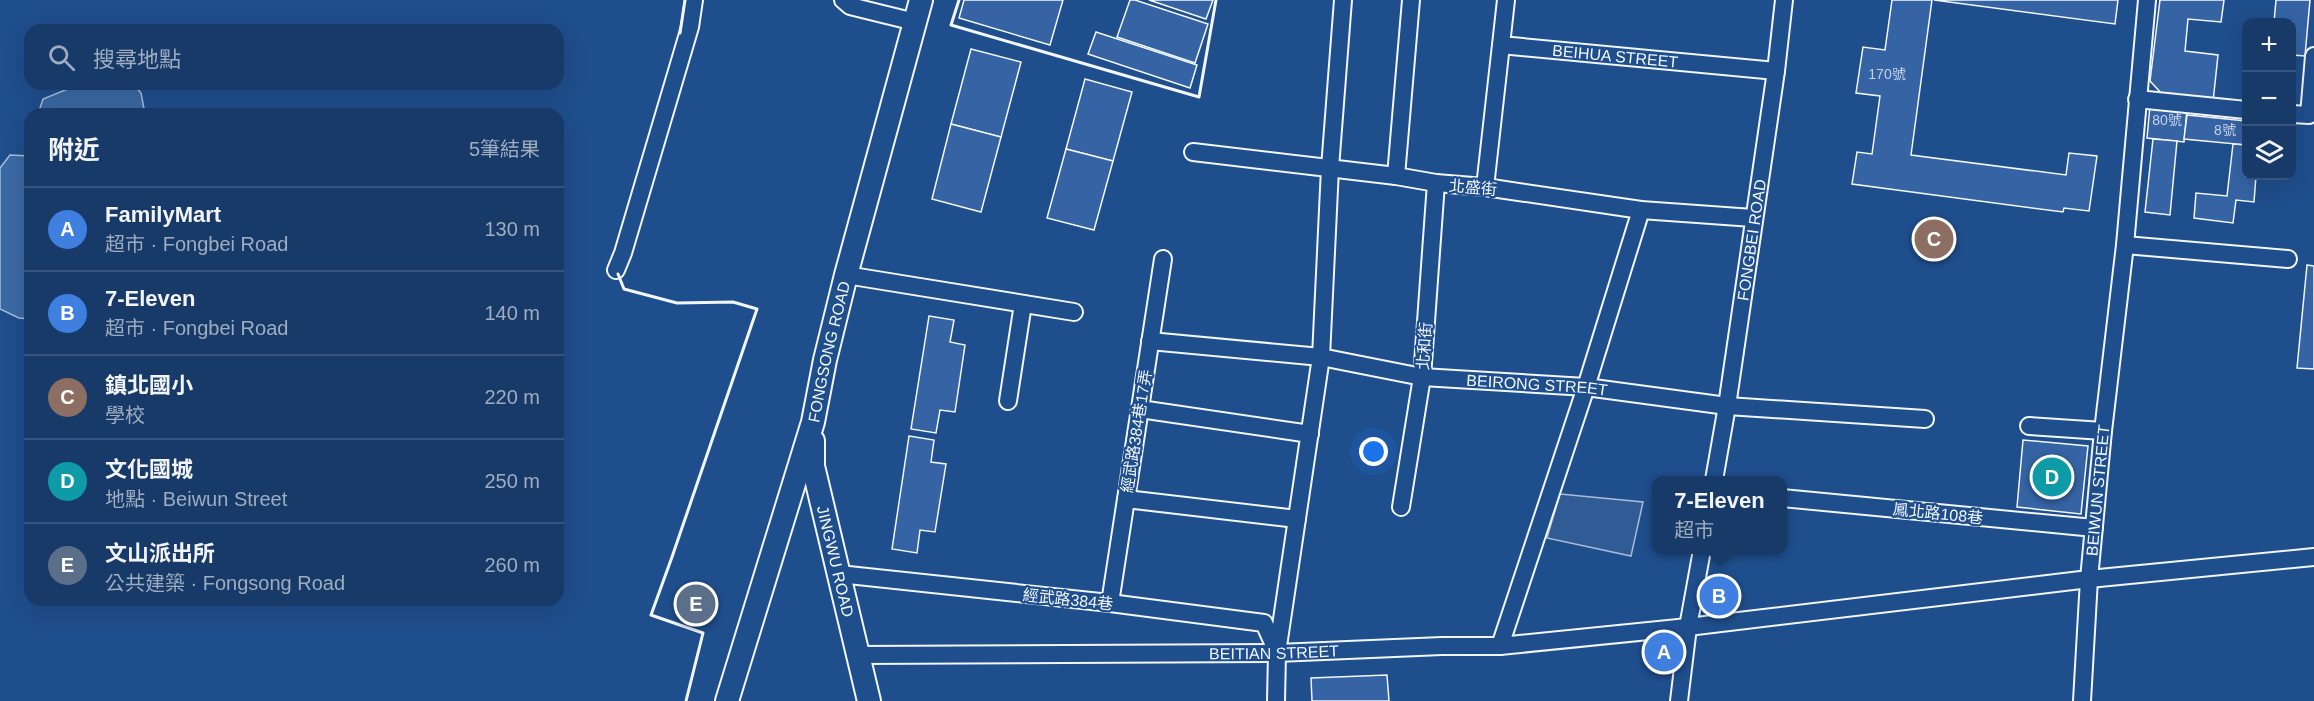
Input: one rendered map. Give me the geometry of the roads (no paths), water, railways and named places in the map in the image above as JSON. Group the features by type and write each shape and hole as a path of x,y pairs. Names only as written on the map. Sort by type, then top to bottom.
{"main road":[{"name":"FONGSONG ROAD","path":"727,701 813,422 825,360 846,275 921,0"},
{"name":"JINGWU ROAD","path":"813,422 813,466 869,701"}],"street":[{"path":"616,270 627,242 690,27 694,0"},
{"path":"843,0 850,6 915,22"},
{"path":"1276,701 1277,653 1321,357 1330,168 1343,0"},
{"path":"1396,176 1412,0"},
{"path":"1485,187 1506,0"},
{"name":"FONGBEI ROAD","path":"1715,476 1776,71 1784,0"},
{"name":"BEIWUN STREET","path":"1688,627 2089,579 2103,431 2125,245 2147,0"},
{"name":"BEIHUA STREET","path":"1501,45 1776,71"},
{"path":"2296,114 2309,116 2314,56"},
{"path":"2138,99 2242,109"},
{"name":"北盛街","path":"1193,152 1396,176 1436,183 1485,187 1641,210 1754,219"},
{"name":"北和街","path":"1401,507 1422,377 1436,183"},
{"path":"1500,646 1586,387 1641,210"},
{"path":"2125,245 2288,259"},
{"name":"經武路384巷17弄","path":"1110,603 1163,259"},
{"path":"846,275 1074,312"},
{"path":"1008,401 1023,304"},
{"name":"BEIRONG STREET","path":"1150,341 1321,357 1422,377 1586,387 1727,406 1925,419"},
{"path":"1140,409 1310,434"},
{"path":"2029,426 2103,431"},
{"name":"鳳北路108巷","path":"1787,498 2094,528"},
{"path":"1126,499 1297,519"},
{"path":"1679,701 1688,627 1701,554"},
{"path":"2082,701 2089,579 2314,556"},
{"name":"經武路384巷","path":"839,574 1110,603 1264,623 1277,653"},
{"name":"BEITIAN STREET","path":"858,655 1277,653 1442,646 1500,646 1688,627"}],"place":[{"name":"鎮北國小","path":"1934,239"},
{"name":"文化國城","path":"2052,477"},
{"name":"7-Eleven","path":"1719,596"},
{"name":"文山派出所","path":"696,604"},
{"name":"FamilyMart","path":"1664,652"}]}
